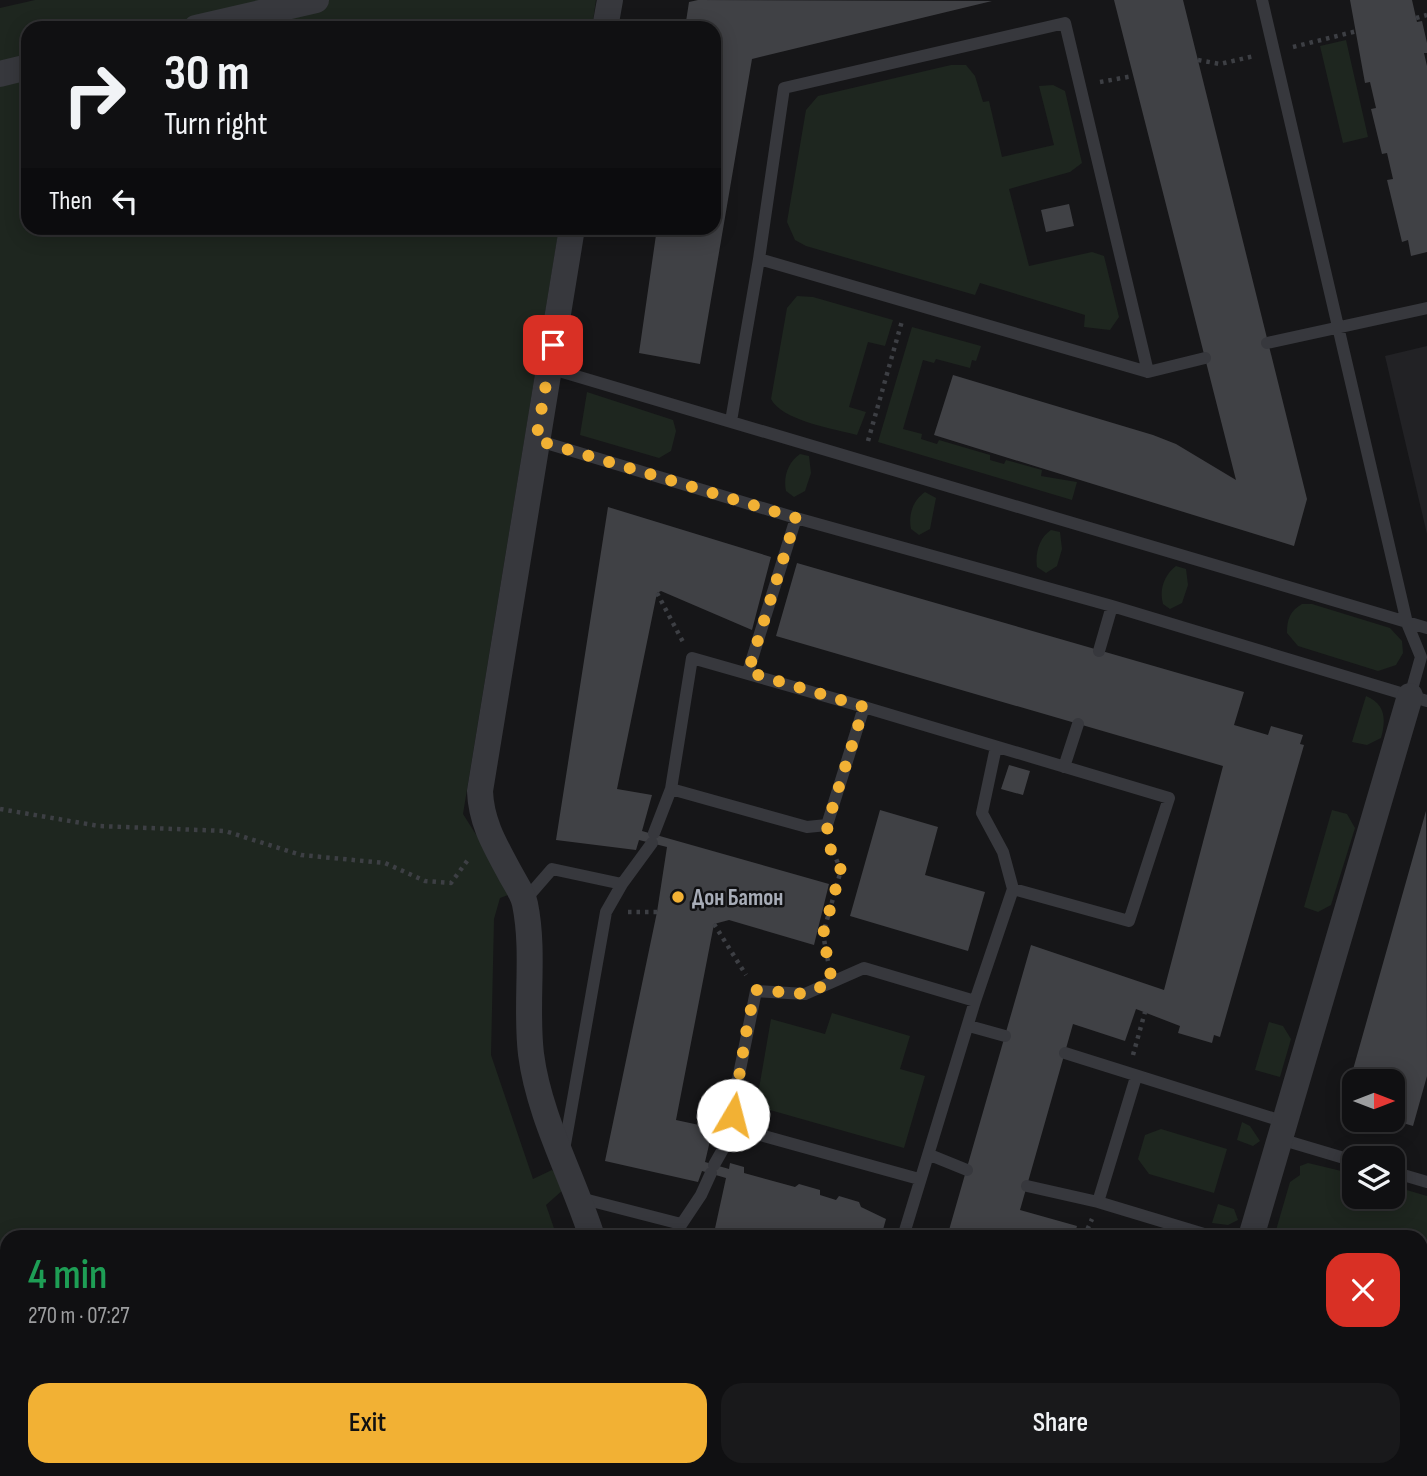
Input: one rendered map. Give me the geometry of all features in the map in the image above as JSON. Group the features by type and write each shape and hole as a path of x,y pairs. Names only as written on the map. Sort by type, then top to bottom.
{"street":[{"path":"226,21 316,0"},
{"path":"606,21 610,0"},
{"path":"0,74 21,69"},
{"path":"571,235 480,791 481,813 525,901 529,928 527,994 531,1056 563,1158 590,1230"},
{"path":"1253,1230 1282,1130 1419,699"}],"lane":[{"path":"536,440 796,518 1112,606 1419,699 1421,657 1407,623 1262,0"},
{"path":"731,421 759,260 784,89 1065,23 1082,86 1147,372"},
{"path":"759,260 908,300 1147,372 1205,358"},
{"path":"1266,343 1427,308"},
{"path":"549,368 1427,628"},
{"path":"748,672 796,518"},
{"path":"1099,651 1112,606"},
{"path":"563,1158 606,912 653,838 671,789 691,658 748,672 1169,798 1129,921 1013,890"},
{"path":"671,789 807,827 827,825 864,707"},
{"path":"1064,766 1078,724"},
{"path":"905,1230 975,1001 1013,890 1003,852 982,813 996,747"},
{"path":"525,901 552,869 622,884"},
{"path":"677,1230 701,1195 735,1128 735,1094 756,990 805,994 864,968 975,1001"},
{"path":"969,1026 1005,1036"},
{"path":"1065,1053 1282,1130 1342,1156"},
{"path":"1098,1202 1136,1077"},
{"path":"735,1128 919,1180"},
{"path":"930,1155 967,1170"},
{"path":"1405,1176 1427,1182"},
{"path":"1027,1186 1098,1202 1191,1230"},
{"path":"579,1198 681,1224"}],"path":[{"path":"1416,18 1427,15"},
{"path":"1198,60 1220,64 1357,31"},
{"path":"1082,86 1133,76"},
{"path":"863,460 908,300"},
{"path":"657,593 691,658"},
{"path":"0,809 99,826 225,831 301,855 385,863 425,881 451,883 488,830"},
{"path":"827,825 829,846 841,870 823,934 832,982"},
{"path":"714,924 756,990"},
{"path":"1136,1077 1132,1059 1145,1012"}],"shaded area":[{"path":"35,0 596,0 593,21 21,21 21,235 558,235 463,814 513,893 500,898 494,919 491,1055 533,1179 552,1170 561,1178 564,1189 546,1205 555,1230 0,1230 0,8"},
{"path":"1346,40 1368,137 1343,143 1320,46"},
{"path":"951,65 966,65 975,76 983,102 989,101 1002,157 1054,145 1039,86 1053,85 1065,91 1082,163 1070,172 1009,189 1029,266 1092,252 1104,256 1119,317 1110,330 1084,327 1085,315 980,283 975,295 806,246 795,240 787,222 806,110 818,96"},
{"path":"797,296 813,297 893,320 885,346 868,342 849,407 866,412 857,435 822,427 785,413 771,399 787,308"},
{"path":"912,327 981,346 976,361 972,360 970,368 936,359 934,363 923,360 903,429 922,434 921,439 937,444 939,440 990,455 990,460 1004,464 1006,460 1042,470 1041,476 1077,482 1072,500 878,442"},
{"path":"1427,346 1427,534 1385,356"},
{"path":"587,392 673,420 676,431 671,451 659,458 580,435"},
{"path":"800,454 809,456 811,473 805,491 794,497 786,491 786,475 792,461"},
{"path":"925,492 936,498 930,529 919,535 911,529 911,513 917,499"},
{"path":"1051,530 1060,532 1062,549 1057,566 1046,573 1037,567 1037,556 1041,542"},
{"path":"1176,566 1186,569 1188,585 1182,603 1170,609 1163,604 1162,588 1168,574"},
{"path":"1302,604 1312,604 1390,628 1402,641 1403,653 1396,665 1378,671 1298,646 1287,633 1287,628 1292,613"},
{"path":"1366,696 1381,708 1384,719 1381,738 1367,745 1352,742"},
{"path":"1332,810 1347,814 1355,828 1331,905 1318,912 1304,907"},
{"path":"832,1013 910,1036 900,1069 925,1076 904,1148 756,1106 771,1019 825,1034"},
{"path":"1269,1022 1283,1026 1291,1039 1280,1077 1255,1070"},
{"path":"1242,1122 1250,1126 1260,1141 1253,1146 1237,1140"},
{"path":"1161,1129 1227,1149 1214,1193 1149,1174 1138,1159 1145,1135"},
{"path":"1308,1163 1342,1171 1342,1209 1405,1209 1405,1190 1427,1196 1427,1230 1276,1230 1290,1182 1300,1175 1300,1166"},
{"path":"1218,1204 1234,1209 1238,1220 1228,1225 1212,1223"}],"building":[{"path":"1114,0 1183,0 1307,499 1294,546 934,435 953,375 1153,435 1176,444 1236,480"},
{"path":"1350,0 1412,0 1417,22 1422,21 1427,43 1427,53 1424,53 1427,66 1427,252 1411,256 1408,240 1402,242 1387,180 1393,179 1387,153 1382,154 1371,109 1376,108 1370,82 1365,83"},
{"path":"992,1 752,59 700,364 639,353 656,235 721,235 721,21 686,21 689,2"},
{"path":"1069,204 1074,226 1046,232 1041,210"},
{"path":"608,507 771,557 752,630 661,591 657,593 617,789 652,795 642,831 829,884 814,945 729,920 714,924 676,1120 713,1128 705,1162 729,1169 730,1163 744,1167 744,1173 795,1187 799,1184 820,1190 820,1195 836,1200 839,1196 859,1202 861,1207 886,1219 883,1230 715,1230 726,1178 702,1171 698,1182 605,1161 657,912 667,847 639,840 636,850 556,840"},
{"path":"797,563 1244,692 1234,725 1268,735 1271,726 1303,735 1300,744 1304,745 1220,1037 1214,1035 1212,1043 1178,1033 1180,1026 1136,1009 1125,1041 1073,1024 1020,1210 1077,1226 1076,1230 949,1230 1031,945 1164,990 1223,766 776,636"},
{"path":"1009,765 1030,771 1023,795 1001,789"},
{"path":"880,810 938,827 925,875 985,892 968,951 850,916"},
{"path":"1426,811 1427,1076 1413,1126 1405,1124 1405,1069 1353,1069"}],"place":[{"name":"Дон Батон","path":"678,897"}],"route":[{"path":"553,345 536,440 796,518 748,672 864,707 827,825 829,846 841,870 823,934 832,982 805,994 756,990 748,1021 733,1115"}]}
